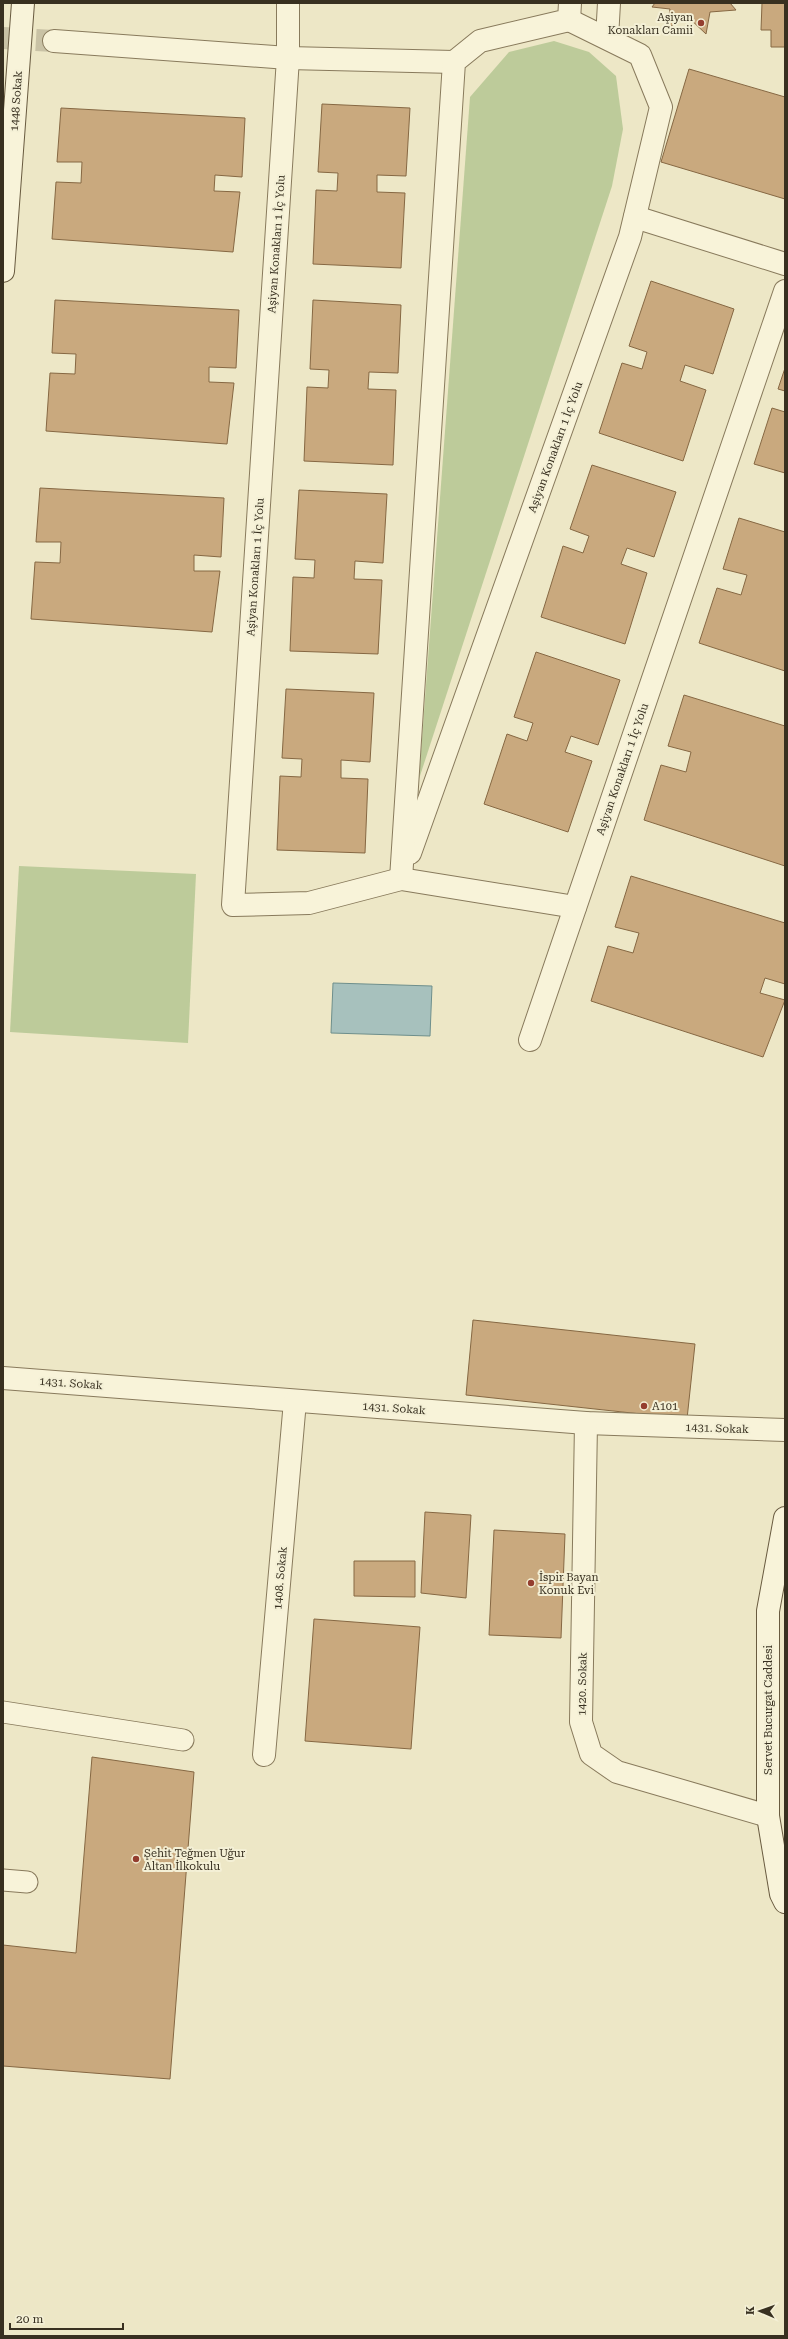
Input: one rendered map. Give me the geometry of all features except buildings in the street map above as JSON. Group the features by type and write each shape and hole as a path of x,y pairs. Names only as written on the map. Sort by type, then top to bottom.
{"street":[{"name":"1448 Sokak","path":"3,271 23,3"},
{"name":"Aşiyan Konakları 1 İç Yolu","path":"288,3 288,58 233,905 309,903 401,879 575,907"},
{"path":"607,38 609,3"},
{"name":"Aşiyan Konakları 1 İç Yolu","path":"401,879 628,244 661,107 640,55 607,38 569,11 480,41 454,62"},
{"path":"54,41 288,58 454,62 401,879"},
{"path":"635,217 785,264"},
{"name":"Aşiyan Konakları 1 İç Yolu","path":"530,1040 785,291"},
{"name":"1431. Sokak","path":"3,1378 586,1423 785,1430"},
{"name":"1408. Sokak","path":"264,1755 295,1400"},
{"name":"1420. Sokak","path":"586,1423 581,1722 591,1754 617,1772 768,1816"},
{"name":"Servet Bucurgat Caddesi","path":"785,1518 768,1611 768,1816 780,1894 785,1902"}],"lane":[{"path":"3,1712 183,1740"},
{"path":"3,1880 27,1882"}],"green space":[{"path":"554,41 589,52 616,76 623,129 612,186 419,779 470,97 509,52"},
{"path":"19,866 196,874 188,1043 10,1032"}],"water":[{"path":"333,983 432,986 430,1036 331,1033"}],"tunnel":[{"path":"3,38 54,41"}],"place":[{"name":"Aşiyan Konakları Camii","path":"701,23"},
{"name":"A101","path":"644,1406"},
{"name":"İspir Bayan Konuk Evi","path":"531,1583"},
{"name":"Şehit Teğmen Uğur Altan İlkokulu","path":"136,1859"}]}
